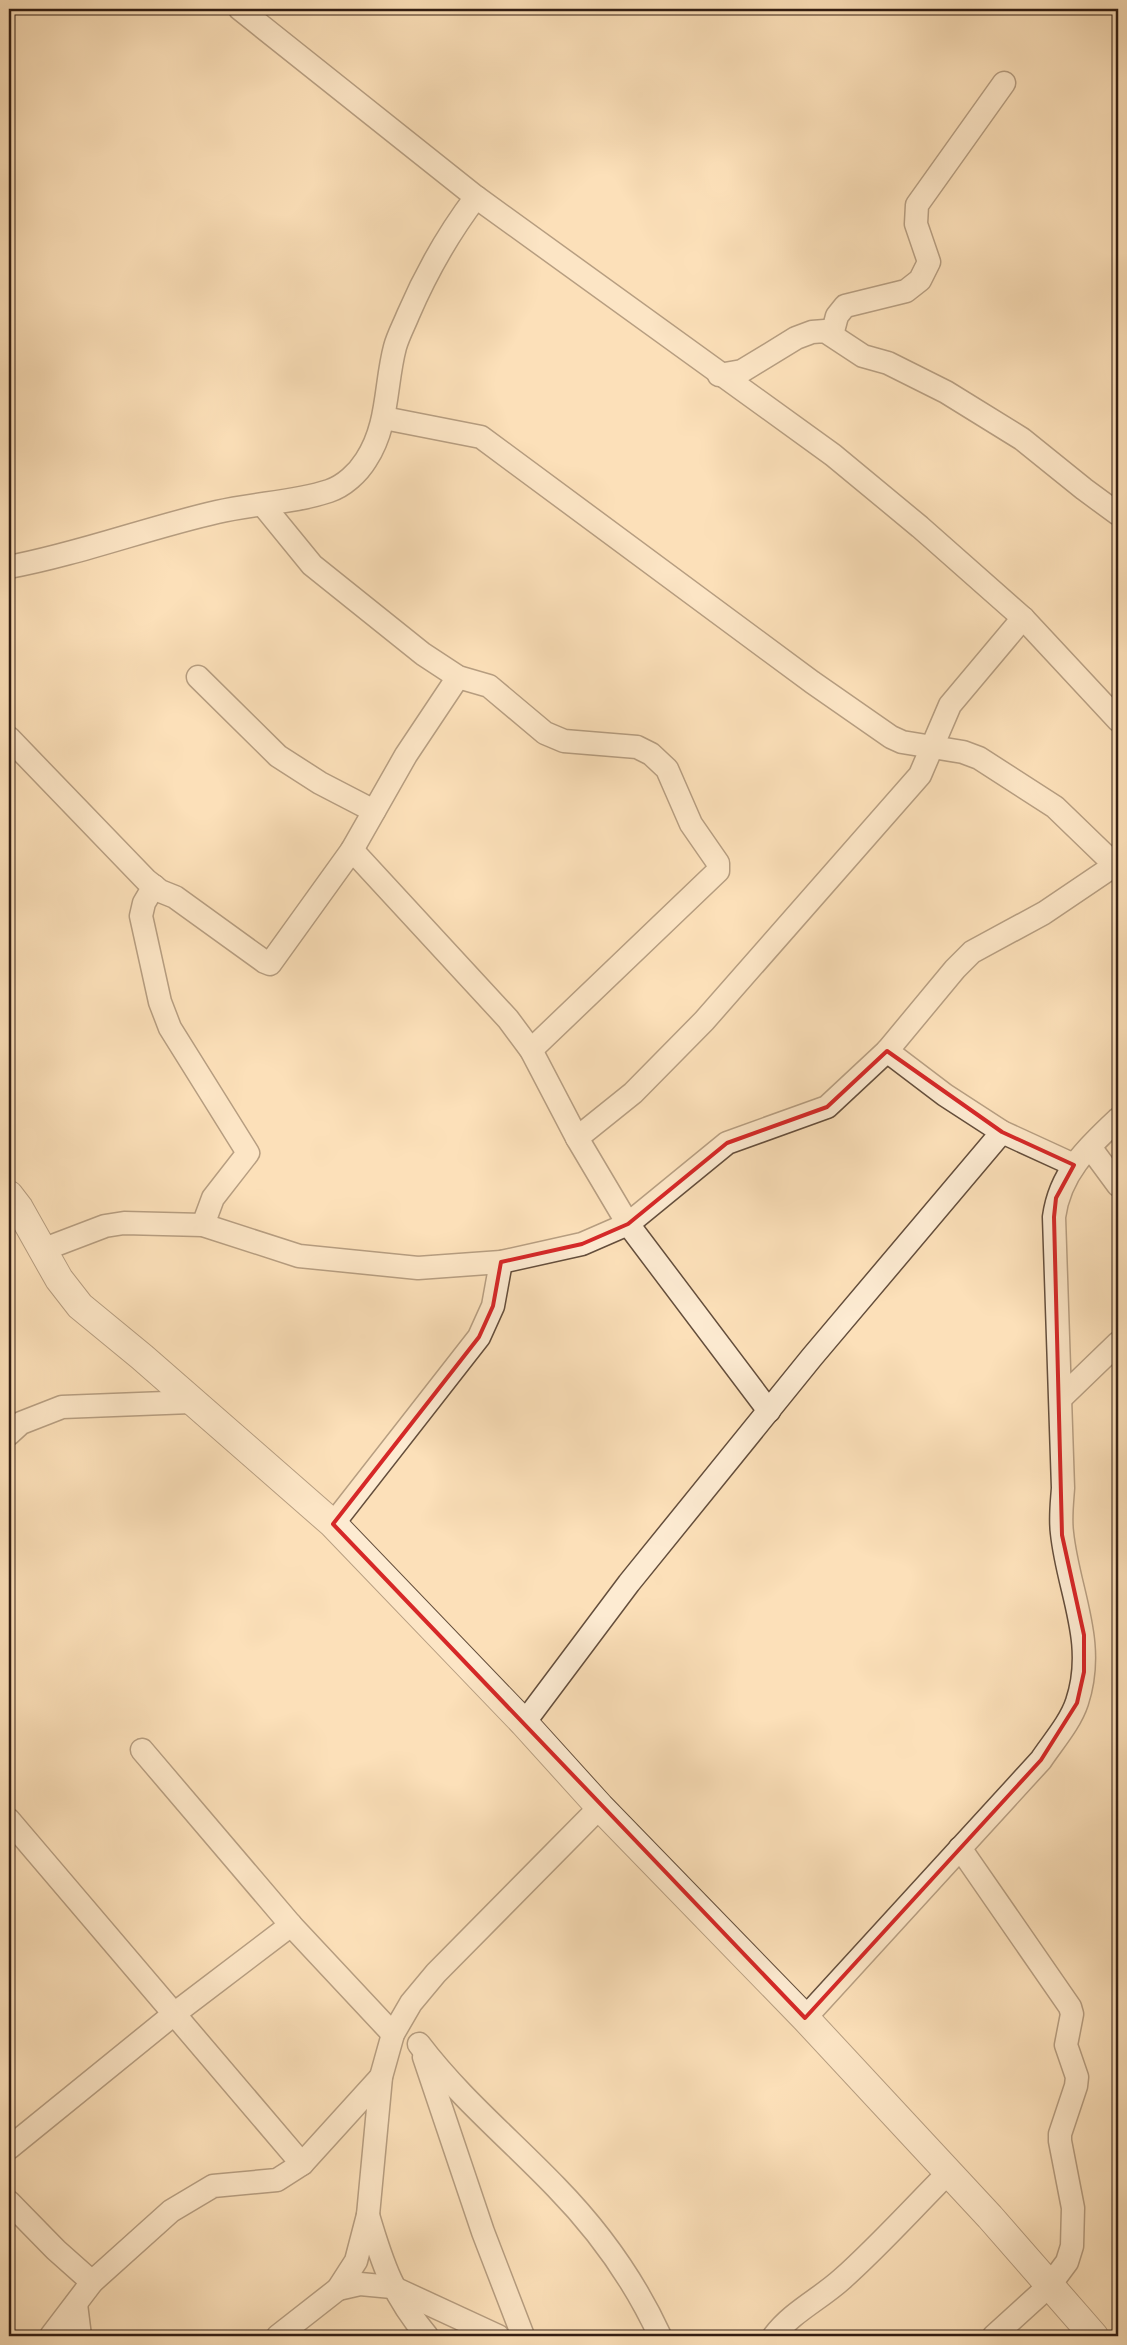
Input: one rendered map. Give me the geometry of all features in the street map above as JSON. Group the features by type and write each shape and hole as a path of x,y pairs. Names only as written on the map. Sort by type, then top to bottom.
{"street":[{"path":"240,9 476,197 720,375 833,454 920,527 1023,618 1118,720"},
{"path":"832,335 837,316 846,306 906,291 924,274 929,262 916,224 917,205 1004,83"},
{"path":"9,567 51,559 121,537 220,511 263,505 330,490 354,475 367,459 384,418 395,346 423,278 457,222 476,197"},
{"path":"720,375 742,371 796,338 812,332 825,331 864,356 888,363 946,392 1022,439 1118,514"},
{"path":"42,1250 105,1226 124,1223 203,1224 299,1256 418,1268 501,1262 582,1244 628,1224 726,1143 827,1107 887,1051 955,968 972,952 1044,913 1117,864 1055,807 979,758 963,752 931,749 902,742 883,732 481,437 384,418"},
{"path":"263,505 312,565 423,654 458,677 471,679 489,686 528,720 554,737 564,741 637,747 651,754 666,769 687,817 718,864 718,871 531,1050"},
{"path":"577,1138 633,1093 761,959 920,775 950,705 1023,618"},
{"path":"198,677 278,756 320,783 374,812"},
{"path":"9,738 154,886 175,897 264,962 270,964 352,850 406,756 458,677"},
{"path":"352,850 483,989 531,1050 577,1138 628,1224 769,1412"},
{"path":"154,886 144,904 141,916 160,1002 178,1044 248,1153 213,1198 203,1224"},
{"path":"887,1051 945,1095 1002,1132 1074,1165"},
{"path":"805,2018 1040,1760 1062,1730 1077,1703 1084,1672 1084,1635 1062,1535 1063,1488 1054,1217 1056,1198 1074,1165 1118,1119"},
{"path":"524,1723 629,1583 1002,1132"},
{"path":"1090,1147 1118,1185"},
{"path":"9,1195 68,1294 333,1524 524,1723 600,1807 805,2018 1050,2285 1094,2336"},
{"path":"333,1524 479,1337 493,1306 501,1262"},
{"path":"1060,1398 1118,1343"},
{"path":"9,1434 21,1423 62,1407 192,1402"},
{"path":"142,1750 291,1925 393,2034"},
{"path":"278,2336 338,2289 356,2261 368,2214 382,2077 393,2034 411,2004 436,1973 600,1807"},
{"path":"9,1820 302,2164"},
{"path":"960,1848 1067,2002 1072,2014 1066,2045 1077,2077 1076,2086 1060,2134 1073,2208 1072,2246 1067,2262 1050,2285 994,2336"},
{"path":"9,2148 174,2014 291,1925"},
{"path":"411,2004 412,2021 483,2232 523,2336"},
{"path":"420,2044 441,2071 558,2188 617,2261 649,2313 660,2336"},
{"path":"51,2336 92,2282 171,2210 204,2190 221,2185 277,2180 302,2164 382,2077"},
{"path":"774,2336 802,2308 840,2281 948,2173"},
{"path":"9,2202 56,2250 92,2282"},
{"path":"368,2214 392,2286 404,2308 427,2336"},
{"path":"338,2289 360,2284 392,2286 498,2336"},
{"path":"76,2304 80,2336"}],"highlighted area":[{"path":"887,1051 1002,1132 1074,1165 1056,1198 1054,1217 1062,1535 1084,1635 1084,1672 1077,1703 1041,1760 805,2018 333,1524 479,1337 493,1306 501,1262 582,1244 628,1224 727,1143 827,1107"}]}
